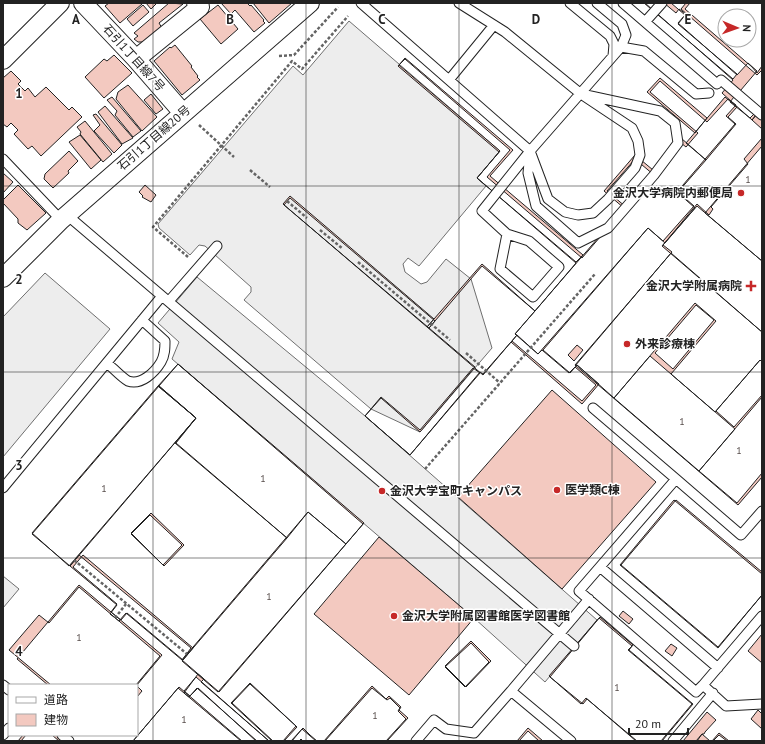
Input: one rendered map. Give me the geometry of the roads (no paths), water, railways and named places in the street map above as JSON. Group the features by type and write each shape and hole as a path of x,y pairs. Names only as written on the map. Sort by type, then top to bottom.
{"street":[{"path":"6,50 60,3"},
{"name":"石引1丁目線7号","path":"83,3 189,117"},
{"path":"136,59 200,7 196,3"},
{"name":"石引1丁目線20号","path":"3,278 64,217 189,117 310,3"}],"lane":[{"path":"362,3 530,151 548,199 565,212 578,215 594,213 635,168 640,155 638,141 632,128 581,94 505,32 459,3"},
{"path":"570,3 610,36 614,44 613,56"},
{"path":"508,234 500,270 533,297 559,267 528,241 508,234 482,211 530,151 621,47 626,35 622,24 597,3"},
{"path":"623,3 719,82 762,115"},
{"path":"645,22 662,3"},
{"path":"449,80 494,25"},
{"path":"621,47 644,51 696,94 709,93"},
{"path":"530,151 528,172 536,206 578,243 608,228 654,175 678,143 675,123 660,111 581,94"},
{"path":"3,159 64,217 166,298 574,646"},
{"path":"3,488 142,320 217,246"},
{"path":"107,363 128,381 139,381 150,376 161,362 165,352 166,341 142,320"},
{"path":"593,408 741,535 762,511"},
{"path":"676,479 579,591 696,692 762,616"},
{"path":"600,567 718,668"},
{"path":"416,741 434,720 446,729 463,736 474,733 588,599"},
{"path":"703,685 726,706 762,704"},
{"path":"510,691 572,741"},
{"path":"673,741 712,694"}],"place":[{"name":"金沢大学病院内郵便局","path":"741,193"},
{"name":"金沢大学附属病院","path":"751,286"},
{"name":"外来診療棟","path":"627,344"},
{"name":"医学類C棟","path":"557,490"},
{"name":"金沢大学宝町キャンパス","path":"382,491"},
{"name":"金沢大学附属図書館医学図書館","path":"394,616"}]}
